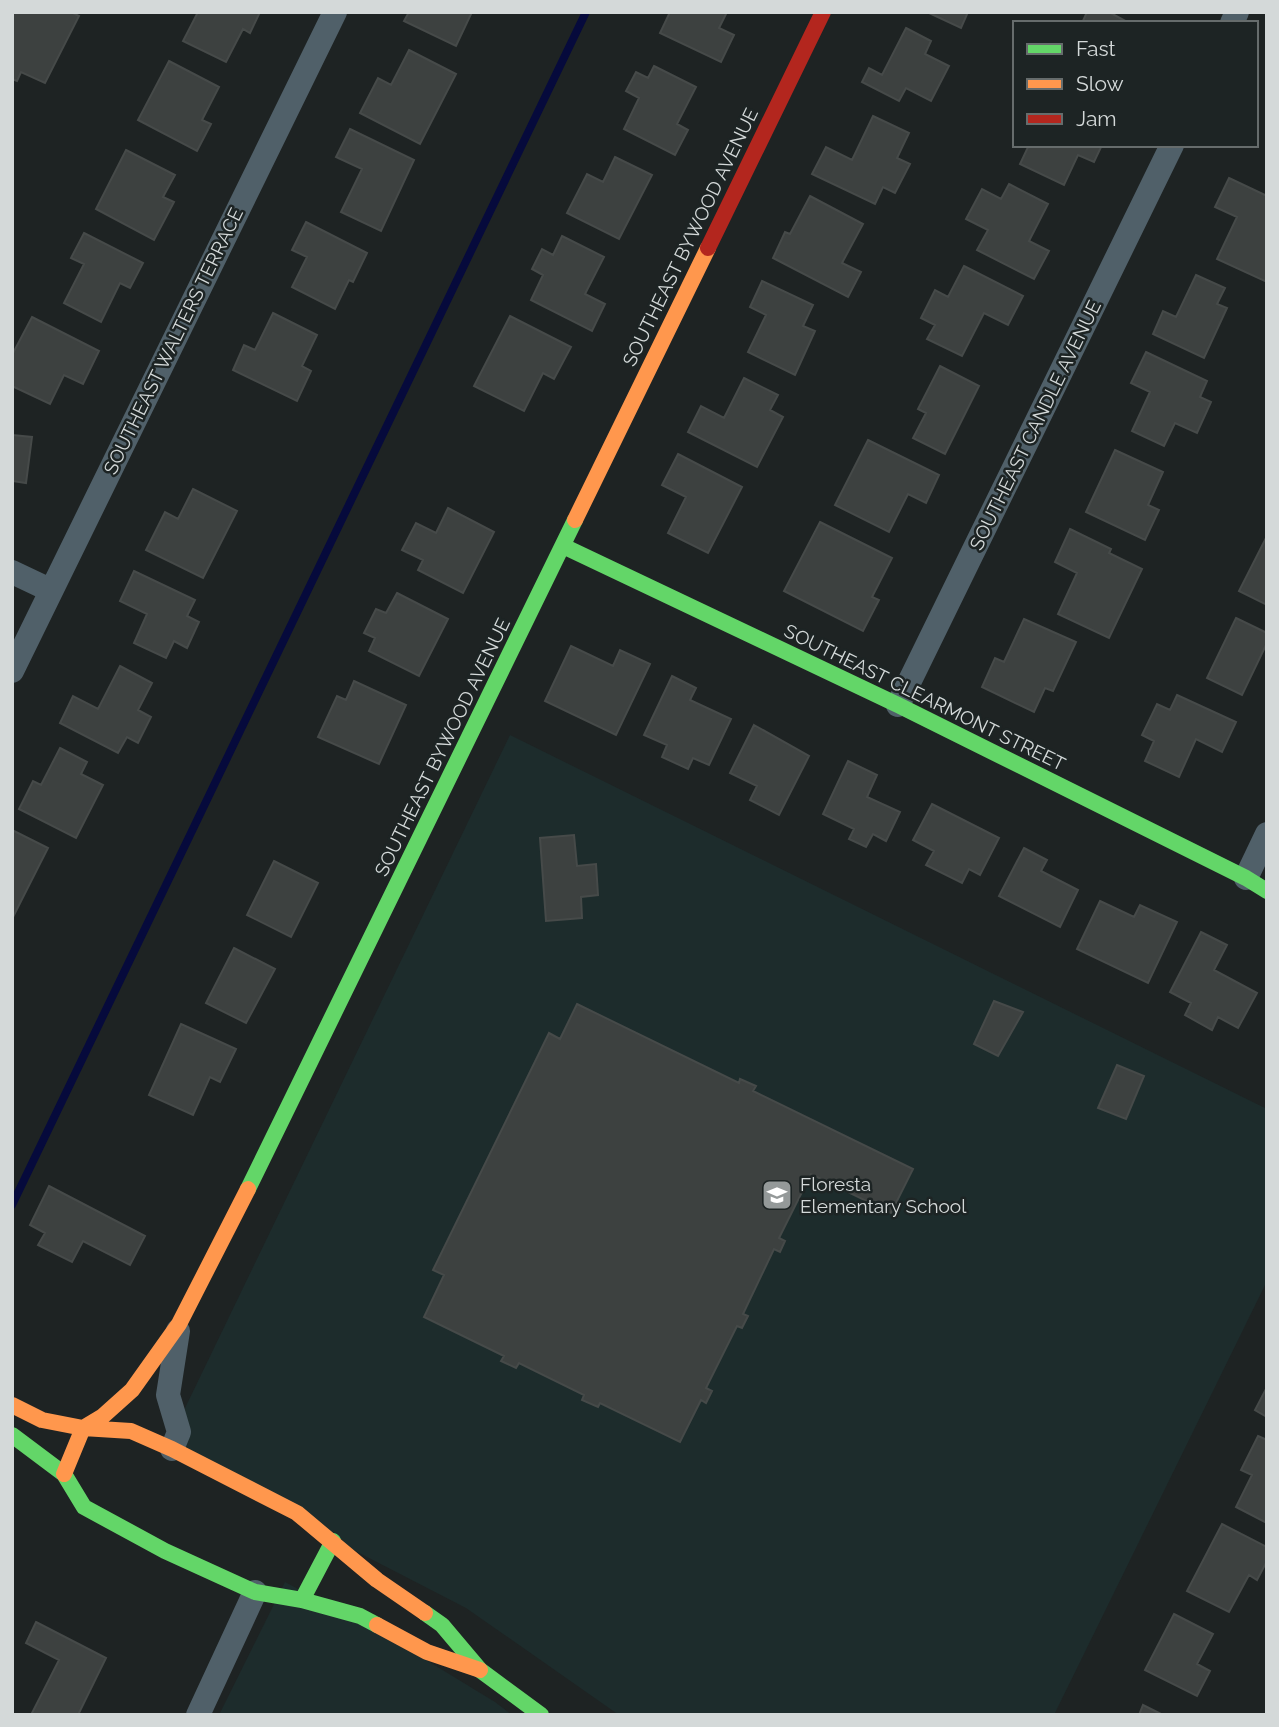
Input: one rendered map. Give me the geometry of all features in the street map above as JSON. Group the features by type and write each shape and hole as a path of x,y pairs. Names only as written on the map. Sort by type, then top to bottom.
{"street":[{"name":"SOUTHEAST WALTERS TERRACE","path":"12,671 335,12"},
{"name":"SOUTHEAST BYWOOD AVENUE","path":"83,1428 103,1416 131,1390 178,1324 221,1244 823,12"},
{"name":"SOUTHEAST CANDLE AVENUE","path":"898,705 1171,147"},
{"name":"SOUTHEAST CLEARMONT STREET","path":"563,546 898,705 1256,885"},
{"path":"12,572 50,590"},
{"path":"1256,885 1267,834"},
{"path":"172,1450 179,1432 168,1395 178,1324"},
{"path":"12,1405 42,1420 83,1428 131,1432 297,1513 377,1580 442,1625 480,1670 541,1715"},
{"path":"64,1474 83,1428"},
{"path":"12,1435 64,1474 84,1507 165,1551 255,1592 302,1600 360,1616 427,1653 480,1670"},
{"path":"302,1600 333,1541"},
{"path":"198,1715 255,1592"}],"shaded area":[{"name":"Floresta Elementary School","path":"510,735 1267,1109 1267,1281 1054,1715 619,1715 466,1608 185,1463 173,1433"},
{"path":"285,1582 390,1638 512,1715 219,1715"}],"building":[{"path":"14,12 71,12 79,16 45,83 21,72 17,81 12,79"},
{"path":"198,12 260,12 250,33 243,29 226,62 183,41"},
{"path":"409,12 472,12 456,46 404,21"},
{"path":"670,12 727,12 719,28 734,35 721,62 660,33"},
{"path":"927,12 968,12 961,28"},
{"path":"1087,12 1109,12 1125,21 1083,21"},
{"path":"906,28 931,41 925,54 949,66 931,101 906,88 899,101 862,82 869,68 882,75"},
{"path":"409,50 456,74 420,144 360,113 378,78 391,85"},
{"path":"169,61 219,87 202,120 211,124 197,151 138,120"},
{"path":"654,66 696,87 677,124 688,130 675,155 624,129 639,98 626,91 636,72 648,78"},
{"path":"873,116 909,133 897,158 910,164 895,193 883,187 875,204 812,174 826,147 852,160"},
{"path":"350,129 414,160 381,231 341,212 362,169 336,157"},
{"path":"1028,147 1101,147 1094,162 1078,155 1064,185 1020,164"},
{"path":"126,150 175,175 163,197 174,202 154,240 96,209"},
{"path":"615,157 652,175 619,239 567,213 587,174 603,182"},
{"path":"1229,178 1267,196 1267,282 1217,259 1237,217 1215,207"},
{"path":"1009,184 1048,204 1029,241 1049,251 1034,279 977,250 988,230 966,219 982,189 1001,199"},
{"path":"810,196 863,224 842,263 861,272 848,297 773,258 785,232 790,234"},
{"path":"306,222 367,253 353,282 349,280 335,309 292,287 307,257 292,250"},
{"path":"84,233 143,263 130,288 120,283 101,322 64,303 84,264 71,258"},
{"path":"562,236 604,257 585,294 605,304 592,331 531,300 543,275 532,269 542,249 553,255"},
{"path":"964,266 1023,296 1008,325 984,313 962,356 927,339 935,325 921,318 935,290 948,297"},
{"path":"1196,275 1225,288 1217,304 1227,308 1204,358 1153,334 1163,311 1176,317"},
{"path":"762,281 813,305 803,326 815,331 795,375 748,352 766,315 750,307"},
{"path":"273,313 317,335 302,366 311,371 297,401 233,370 244,345 255,350"},
{"path":"510,316 571,347 554,379 543,373 524,411 474,386"},
{"path":"32,317 99,351 83,384 64,375 50,404 12,386 12,355"},
{"path":"1146,352 1207,381 1200,397 1211,402 1197,433 1175,423 1164,446 1132,431 1150,392 1131,383"},
{"path":"940,366 979,386 945,454 913,438 926,413 918,409"},
{"path":"744,378 778,395 770,410 783,417 757,467 688,432 701,406 724,418"},
{"path":"12,435 32,437 26,483 12,481"},
{"path":"868,440 939,475 926,503 908,494 889,532 835,505"},
{"path":"1115,450 1163,472 1148,505 1159,510 1145,540 1086,512"},
{"path":"678,454 742,487 708,553 668,533 686,497 662,485"},
{"path":"193,489 237,511 203,578 146,550 165,512 178,519"},
{"path":"448,508 494,532 463,593 418,570 423,560 402,550 416,523 436,533"},
{"path":"820,522 892,558 872,597 879,600 863,631 784,591"},
{"path":"1070,529 1111,549 1109,553 1142,569 1109,638 1058,614 1077,573 1055,562"},
{"path":"1267,536 1267,605 1239,591"},
{"path":"134,571 195,600 187,616 199,622 187,648 174,641 166,658 134,643 147,614 120,601"},
{"path":"397,593 448,619 419,676 369,651 375,638 364,633 376,609 386,613"},
{"path":"1236,618 1267,633 1267,643 1242,695 1207,678"},
{"path":"1024,619 1076,642 1053,691 1045,688 1034,712 982,687 995,658 1004,662"},
{"path":"571,646 613,666 620,650 650,664 616,735 545,701"},
{"path":"120,666 152,683 138,710 151,717 138,743 127,737 118,753 60,723 73,696 98,709"},
{"path":"672,676 696,688 690,700 731,719 709,765 693,758 688,769 662,757 667,745 644,735"},
{"path":"354,681 406,705 379,764 318,737 337,696 346,700"},
{"path":"1177,695 1236,722 1222,752 1196,739 1179,777 1145,761 1154,741 1142,735 1157,704 1170,710"},
{"path":"754,725 809,756 779,815 750,800 757,786 730,773"},
{"path":"60,748 87,762 81,774 103,785 76,838 19,809 33,781 41,785"},
{"path":"848,761 877,775 867,797 900,812 886,841 873,834 866,847 849,839 854,829 823,814"},
{"path":"932,804 999,838 980,875 969,869 962,883 926,865 934,851 913,840"},
{"path":"12,830 48,848 12,919"},
{"path":"574,835 577,866 596,864 598,895 581,897 582,918 546,921 540,838"},
{"path":"1024,848 1047,860 1041,871 1078,890 1060,927 999,896"},
{"path":"274,861 318,883 291,937 247,915"},
{"path":"1100,901 1134,917 1140,905 1177,922 1148,983 1077,949"},
{"path":"1201,932 1227,945 1214,970 1257,993 1238,1028 1218,1017 1212,1030 1185,1015 1191,1003 1170,992"},
{"path":"234,948 275,969 246,1023 206,1003"},
{"path":"994,1001 1023,1012 998,1056 974,1044"},
{"path":"577,1004 739,1083 740,1079 756,1086 753,1091 913,1169 891,1213 811,1174 779,1238 785,1241 780,1252 774,1249 743,1314 748,1316 742,1328 737,1326 706,1388 712,1391 706,1403 701,1400 680,1442 600,1403 598,1407 582,1400 584,1395 519,1363 516,1368 501,1361 504,1356 424,1317 444,1275 433,1270 549,1033 560,1039"},
{"path":"181,1024 236,1049 220,1082 210,1077 193,1115 149,1095"},
{"path":"1117,1065 1144,1076 1126,1119 1098,1108"},
{"path":"49,1186 145,1236 130,1265 83,1241 72,1262 38,1245 45,1233 30,1225"},
{"path":"1267,1387 1267,1417 1255,1410"},
{"path":"1258,1436 1267,1440 1267,1523 1236,1507 1252,1475 1241,1470"},
{"path":"1222,1524 1267,1547 1267,1561 1257,1580 1249,1575 1229,1612 1187,1591"},
{"path":"1174,1614 1213,1634 1197,1664 1210,1671 1197,1696 1145,1670"},
{"path":"36,1622 106,1658 78,1715 31,1715 59,1660 26,1643"},
{"path":"1143,1705 1163,1715 1139,1715"}],"waterway":[{"path":"12,1205 586,12"}],"traffic: fast":[{"path":"248,1189 575,520"},
{"path":"563,546 898,705 1246,878 1267,891"},
{"path":"12,1435 64,1474 84,1507 165,1551 255,1592 302,1600 360,1616 377,1625"},
{"path":"302,1600 333,1541"},
{"path":"425,1613 442,1625 480,1670 541,1715"}],"traffic: slow":[{"path":"575,520 708,248"},
{"path":"64,1474 83,1428 103,1416 132,1390 179,1324 248,1189"},
{"path":"12,1405 42,1420 83,1428 131,1431 172,1449 297,1513 377,1580 425,1613"},
{"path":"377,1625 427,1652 480,1670"}],"traffic: jam":[{"path":"708,248 823,12"}],"place":[{"name":"Floresta Elementary School","path":"777,1195"}]}
